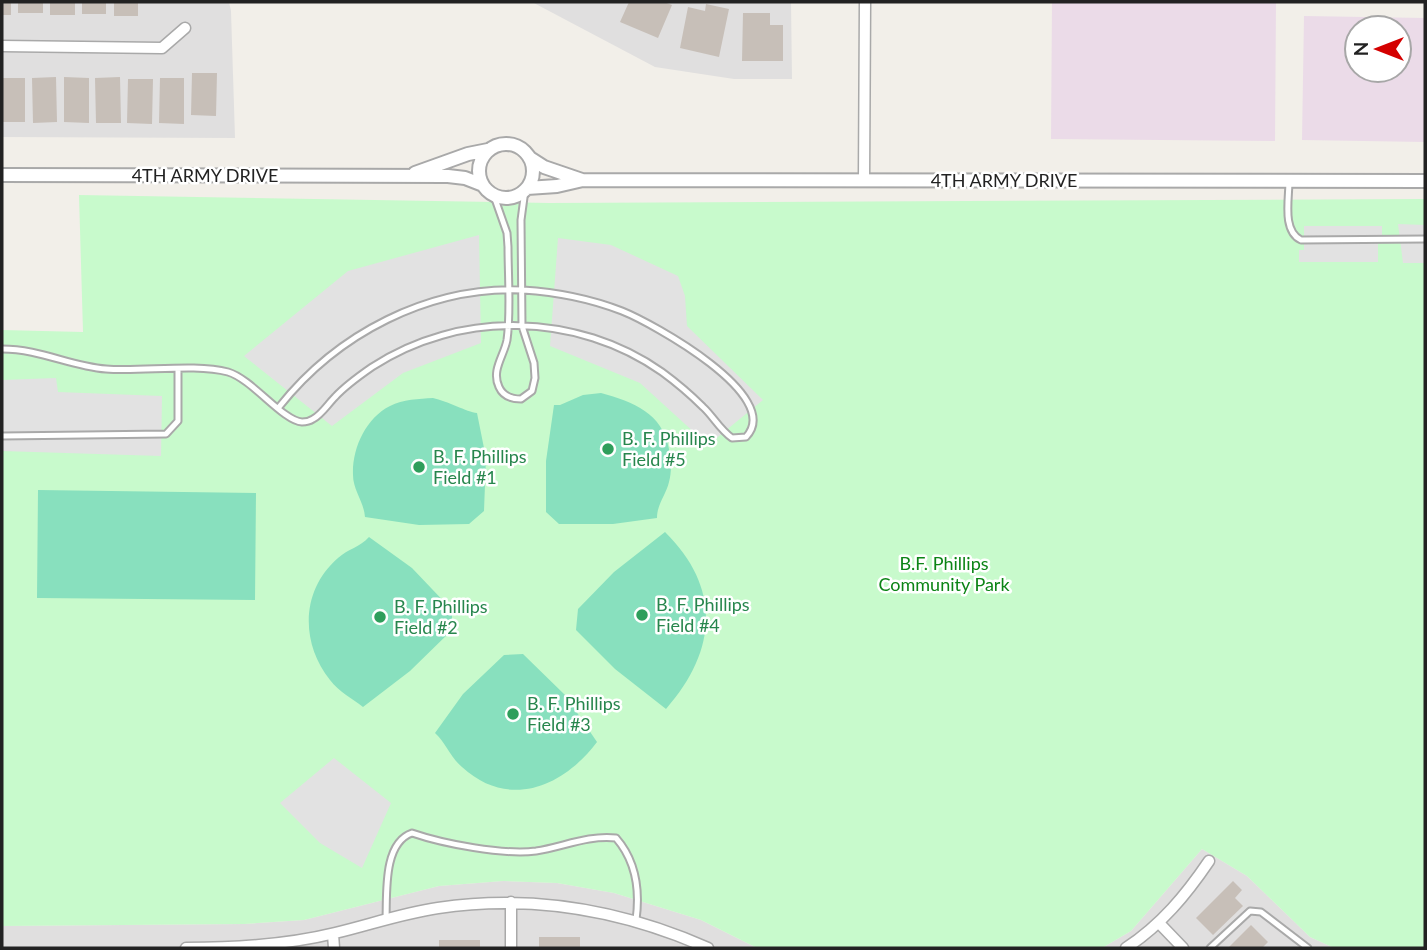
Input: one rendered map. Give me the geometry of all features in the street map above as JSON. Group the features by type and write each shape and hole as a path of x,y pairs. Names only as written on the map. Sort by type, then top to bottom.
{"street":[{"path":"864,181 865,2"},
{"path":"2,46 162,48 185,29"},
{"name":"4TH ARMY DRIVE","path":"408,176 468,154 510,144 558,173 583,180"},
{"path":"482,185 478,171 488,150"},
{"path":"526,189 532,178 530,158"},
{"name":"4TH ARMY DRIVE","path":"2,175 455,177 482,185 494,195 510,198 526,189 583,180 1425,181"},
{"path":"1126,948 1159,923 1188,892 1209,860"},
{"path":"511,902 511,948"},
{"path":"186,948 251,946 333,934 437,908 511,902 571,907 636,920 708,948"},
{"path":"1159,923 1183,948"},
{"path":"333,934 334,948"}],"lane":[{"path":"1289,181 1289,226 1295,237 1301,240 1425,239"},
{"path":"494,195 507,233 508,290 507,342 498,366 497,381 503,393 516,399 529,394 535,383 534,363 522,326 521,220 526,189"},
{"path":"2,349 40,352 103,369 216,370 234,375 298,421 312,420 350,383 401,351 426,340 460,330 522,326 575,333 619,348 678,384 704,407 727,434 746,437 751,432 754,416 750,404 702,357 665,332 622,311 599,304 522,290 487,291 441,299 376,325 319,364 279,407"},
{"path":"2,436 166,434 178,421 178,370"},
{"path":"386,919 390,868 397,843 412,833 489,849 534,851 597,836 616,838 626,850 637,886 636,920"},
{"path":"1210,948 1250,911 1261,912 1308,948"}],"shaded area":[{"path":"2,2 229,2 235,138 2,137"},
{"path":"532,2 791,2 792,79 734,79 655,67"},
{"path":"1052,2 1276,2 1275,141 1051,139"},
{"path":"1304,16 1343,17 1343,84 1413,84 1413,18 1425,18 1425,142 1302,140"},
{"path":"1398,224 1425,225 1425,263 1403,263"},
{"path":"1304,226 1382,226 1382,237 1378,237 1378,262 1299,262 1299,250 1304,250"},
{"path":"479,235 481,343 403,373 332,426 244,356 348,271"},
{"path":"558,238 611,245 678,276 685,296 687,326 763,400 708,445 640,383 550,346"},
{"path":"56,378 58,392 162,396 161,456 2,451 2,380"},
{"path":"334,758 391,803 362,868 320,843 280,803"},
{"path":"1202,849 1247,876 1310,937 1334,948 1102,948 1131,931"},
{"path":"503,881 557,883 614,893 701,920 757,948 2,948 2,926 244,924 304,920 439,886"}],"green space":[{"name":"B.F. Phillips Community Park","path":"79,195 549,203 1425,199 1425,948 1334,948 1310,937 1247,876 1202,849 1131,931 1102,948 757,948 701,920 614,893 557,883 503,881 439,886 304,920 244,924 2,926 2,330 83,332"},
{"name":"B. F. Phillips Field #5","path":"601,393 635,405 660,426 669,449 671,474 668,487 658,508 657,518 613,524 559,524 546,512 546,461 554,405 583,395"},
{"name":"B. F. Phillips Field #1","path":"433,398 477,413 486,458 484,511 469,524 419,525 365,517 355,486 353,465 358,444 367,426 381,411 390,406"},
{"path":"38,490 256,493 255,600 37,598"},
{"name":"B. F. Phillips Field #4","path":"665,532 684,553 696,575 704,597 706,620 703,642 695,665 666,709 615,669 576,630 578,609 614,572"},
{"name":"B. F. Phillips Field #2","path":"369,537 412,568 452,610 452,630 410,671 363,707 337,688 320,665 313,649 309,617 311,601 326,571 342,555"},
{"name":"B. F. Phillips Field #3","path":"523,654 565,695 597,742 568,771 552,781 516,790 498,788 480,780 462,767 435,733 463,694 504,655"}],"building":[{"path":"2,2 11,2 11,15 2,15"},
{"path":"18,2 43,2 43,13 18,13"},
{"path":"50,2 75,2 75,15 50,15"},
{"path":"82,2 106,2 106,14 82,14"},
{"path":"114,2 138,2 138,16 114,16"},
{"path":"629,2 664,2 672,5 658,38 620,22"},
{"path":"706,4 729,9 719,57 680,48 688,7 705,11"},
{"path":"743,13 770,13 770,25 783,25 783,61 742,61"},
{"path":"192,73 217,73 216,116 191,115"},
{"path":"56,77 57,122 33,123 32,78"},
{"path":"64,77 89,78 89,123 64,122"},
{"path":"120,77 121,123 96,123 95,78"},
{"path":"2,78 25,78 25,122 2,122"},
{"path":"160,78 184,78 184,124 159,123"},
{"path":"128,79 153,79 152,124 127,123"},
{"path":"1233,881 1242,890 1235,898 1243,906 1213,935 1196,918"},
{"path":"1251,925 1268,942 1262,948 1228,948"},
{"path":"539,937 580,937 580,948 539,948"},
{"path":"439,940 480,940 480,948 439,948"}],"place":[{"name":"B. F. Phillips Field #5","path":"608,449"},
{"name":"B. F. Phillips Field #1","path":"419,467"},
{"name":"B. F. Phillips Field #4","path":"642,615"},
{"name":"B. F. Phillips Field #2","path":"380,617"},
{"name":"B. F. Phillips Field #3","path":"513,714"}]}
